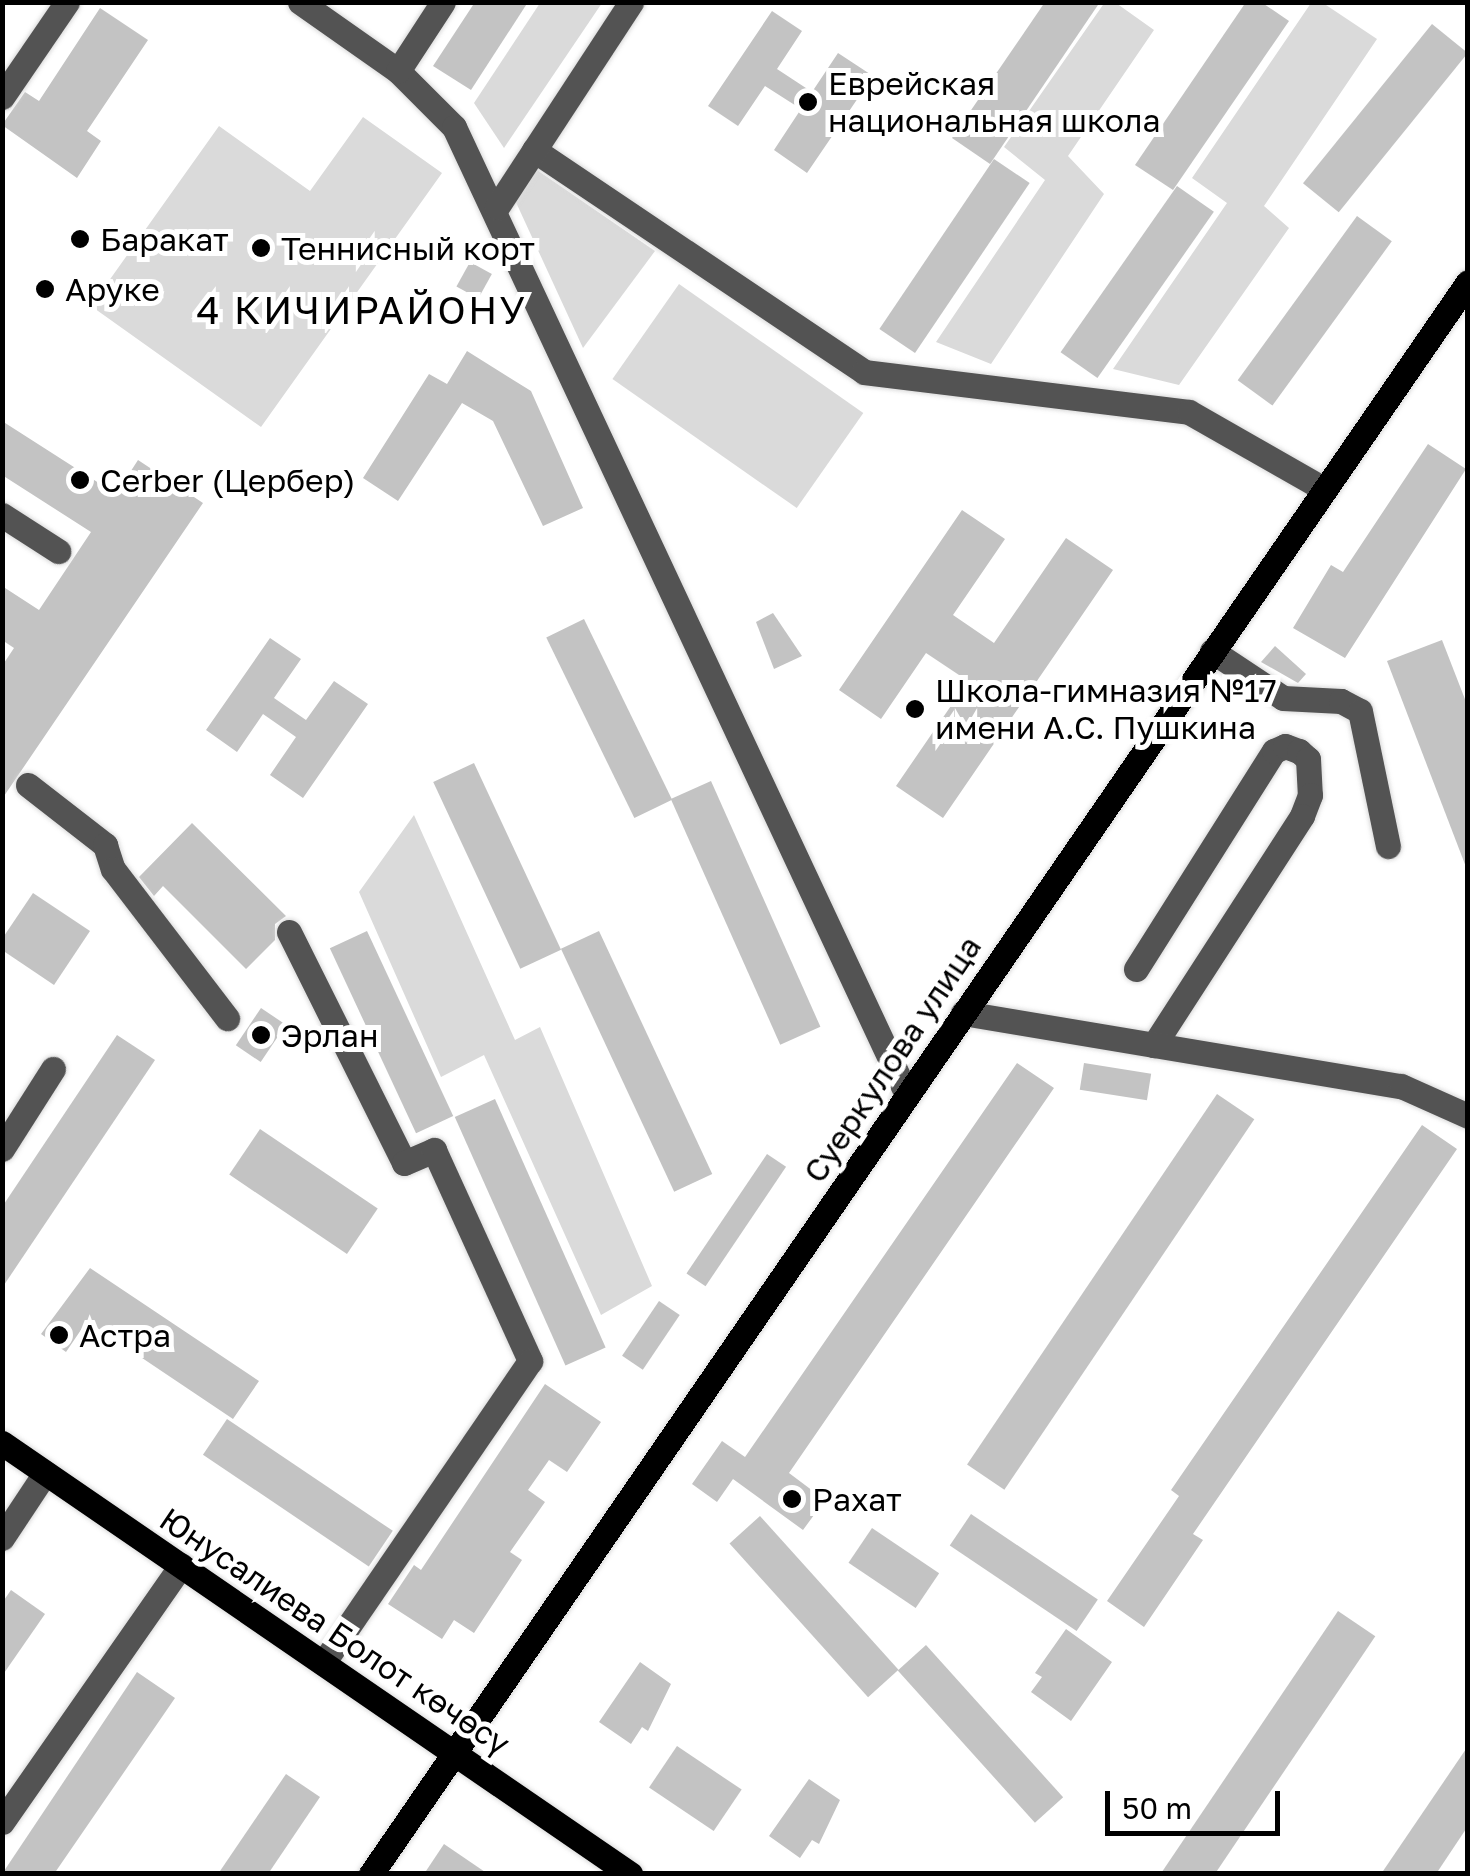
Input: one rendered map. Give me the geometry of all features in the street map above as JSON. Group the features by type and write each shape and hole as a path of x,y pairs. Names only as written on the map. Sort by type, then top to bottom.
{"main road":[{"name":"Суеркулова улица","path":"371,1874 1212,651 1465,290"},
{"name":"Юнусалиева Болот көчөсү","path":"2,1443 630,1874"}],"street":[{"path":"2,96 66,2"},
{"path":"300,2 398,71 454,127 497,207 907,1095"},
{"path":"398,71 444,2"},
{"path":"497,207 631,2"},
{"path":"534,150 864,372 1189,412 1324,489"},
{"path":"2,515 58,551"},
{"path":"1212,651 1283,698 1341,702 1360,711 1388,846"},
{"path":"1136,969 1274,751 1299,750 1308,759 1310,795 1302,816 1154,1045"},
{"path":"28,784 106,845 112,869 227,1018"},
{"path":"288,932 404,1163 434,1150 530,1361 323,1663"},
{"path":"963,1013 1401,1086 1468,1116"},
{"path":"2,1149 54,1070"},
{"path":"2,1538 45,1472"},
{"path":"2,1822 181,1565"}],"shaded area":[{"path":"1105,2 1116,3 1154,30 1068,156 1104,194 991,364 936,342 1045,180 1004,147"},
{"path":"540,3 602,3 504,148 474,103"},
{"path":"1311,3 1323,3 1377,39 1264,206 1289,228 1179,385 1113,369 1227,203 1192,178"},
{"name":"Теннисный корт","path":"363,117 442,173 261,427 91,306 219,126 310,191"},
{"path":"534,168 655,251 583,348 514,198"},
{"path":"679,284 863,413 797,508 612,379"},
{"path":"414,815 515,1040 540,1027 652,1286 601,1315 484,1055 441,1077 359,892"}],"building":[{"path":"475,2 528,2 471,90 433,66"},
{"path":"1045,2 1100,2 990,164 952,138"},
{"path":"1246,2 1261,2 1289,21 1173,190 1135,165"},
{"path":"100,8 148,40 87,131 101,141 77,178 2,125 25,92 39,101"},
{"name":"Еврейская национальная школа","path":"772,11 802,31 777,69 812,92 838,53 873,76 807,173 774,150 801,109 765,86 738,126 708,106"},
{"path":"1432,24 1468,53 1339,212 1303,183"},
{"path":"994,159 1030,183 915,353 879,329"},
{"path":"1177,186 1214,212 1097,378 1061,352"},
{"path":"1357,216 1392,241 1272,406 1238,380"},
{"path":"470,262 492,274 478,299 456,286"},
{"path":"467,351 531,391 583,508 543,526 493,421 462,403 398,501 363,478 429,374 447,384"},
{"path":"2,421 116,494 138,460 203,503 2,799 2,666 14,648 2,640 2,586 39,610 91,532 2,475"},
{"path":"1428,444 1466,469 1345,658 1293,628 1331,565 1343,572"},
{"path":"962,510 1005,539 953,615 994,643 1066,538 1113,570 943,818 896,786 968,681 926,653 881,719 839,690"},
{"path":"773,613 802,656 774,669 756,622"},
{"path":"584,619 672,800 634,818 546,637"},
{"path":"270,638 301,659 274,698 306,720 334,681 368,704 303,798 270,775 296,737 263,714 237,752 206,730"},
{"path":"1442,640 1468,707 1466,867 1387,661"},
{"path":"1275,646 1306,674 1298,683 1261,662"},
{"path":"474,763 561,950 520,969 433,782"},
{"path":"711,781 820,1027 780,1045 671,799"},
{"path":"192,823 286,916 275,924 275,940 246,969 163,886 154,896 139,877"},
{"path":"33,893 90,931 54,985 2,950 2,939"},
{"path":"367,931 453,1116 416,1133 330,948"},
{"path":"599,931 712,1174 674,1192 561,949"},
{"name":"Эрлан","path":"261,1008 286,1025 261,1062 236,1045"},
{"path":"117,1035 155,1060 2,1288 2,1207"},
{"path":"1017,1063 1054,1088 789,1473 825,1500 803,1530 733,1479 717,1502 692,1484 722,1441 745,1457"},
{"path":"1084,1063 1151,1074 1147,1100 1080,1090"},
{"path":"1217,1094 1254,1119 1004,1490 967,1465"},
{"path":"495,1099 606,1347 565,1365 455,1117"},
{"path":"1422,1125 1457,1149 1193,1534 1203,1540 1144,1627 1107,1601 1179,1496 1171,1490"},
{"path":"260,1129 378,1208 347,1254 229,1175"},
{"path":"767,1154 786,1167 706,1286 686,1273"},
{"path":"90,1268 259,1381 233,1419 87,1321 66,1352 41,1334"},
{"path":"659,1301 680,1315 643,1370 622,1356"},
{"path":"545,1384 601,1422 567,1472 549,1460 528,1490 545,1502 510,1552 522,1560 474,1633 454,1620 442,1639 388,1604 414,1565 421,1570"},
{"path":"227,1419 393,1531 369,1566 203,1455"},
{"path":"971,1514 1098,1600 1077,1631 950,1546"},
{"path":"760,1516 899,1670 868,1697 730,1543"},
{"path":"872,1528 939,1573 916,1608 849,1563"},
{"path":"11,1590 45,1614 2,1676 2,1603"},
{"path":"1338,1611 1375,1636 1215,1874 1162,1871"},
{"path":"1066,1629 1112,1662 1071,1721 1031,1692 1042,1677 1035,1673"},
{"path":"926,1645 1063,1797 1035,1823 898,1670"},
{"path":"640,1662 671,1684 648,1731 642,1727 631,1744 599,1722"},
{"path":"137,1672 175,1698 54,1874 2,1874"},
{"path":"677,1746 742,1790 714,1831 649,1787"},
{"path":"1468,1746 1468,1826 1436,1874 1381,1874"},
{"path":"286,1774 320,1797 268,1874 218,1874"},
{"path":"809,1779 840,1800 819,1844 812,1840 800,1858 769,1836"},
{"path":"444,1844 488,1874 424,1874"}],"place":[{"name":"Еврейская национальная школа","path":"808,102"},
{"name":"Баракат","path":"80,239"},
{"name":"Теннисный корт","path":"261,248"},
{"name":"Аруке","path":"45,289"},
{"name":"Cerber (Цербер)","path":"80,480"},
{"name":"Школа-гимназия №17 имени А.С. Пушкина","path":"915,709"},
{"name":"Эрлан","path":"261,1035"},
{"name":"Астра","path":"59,1335"},
{"name":"Рахат","path":"792,1499"}],"district":[{"name":"4 КИЧИРАЙОНУ","path":"362,310"}]}
